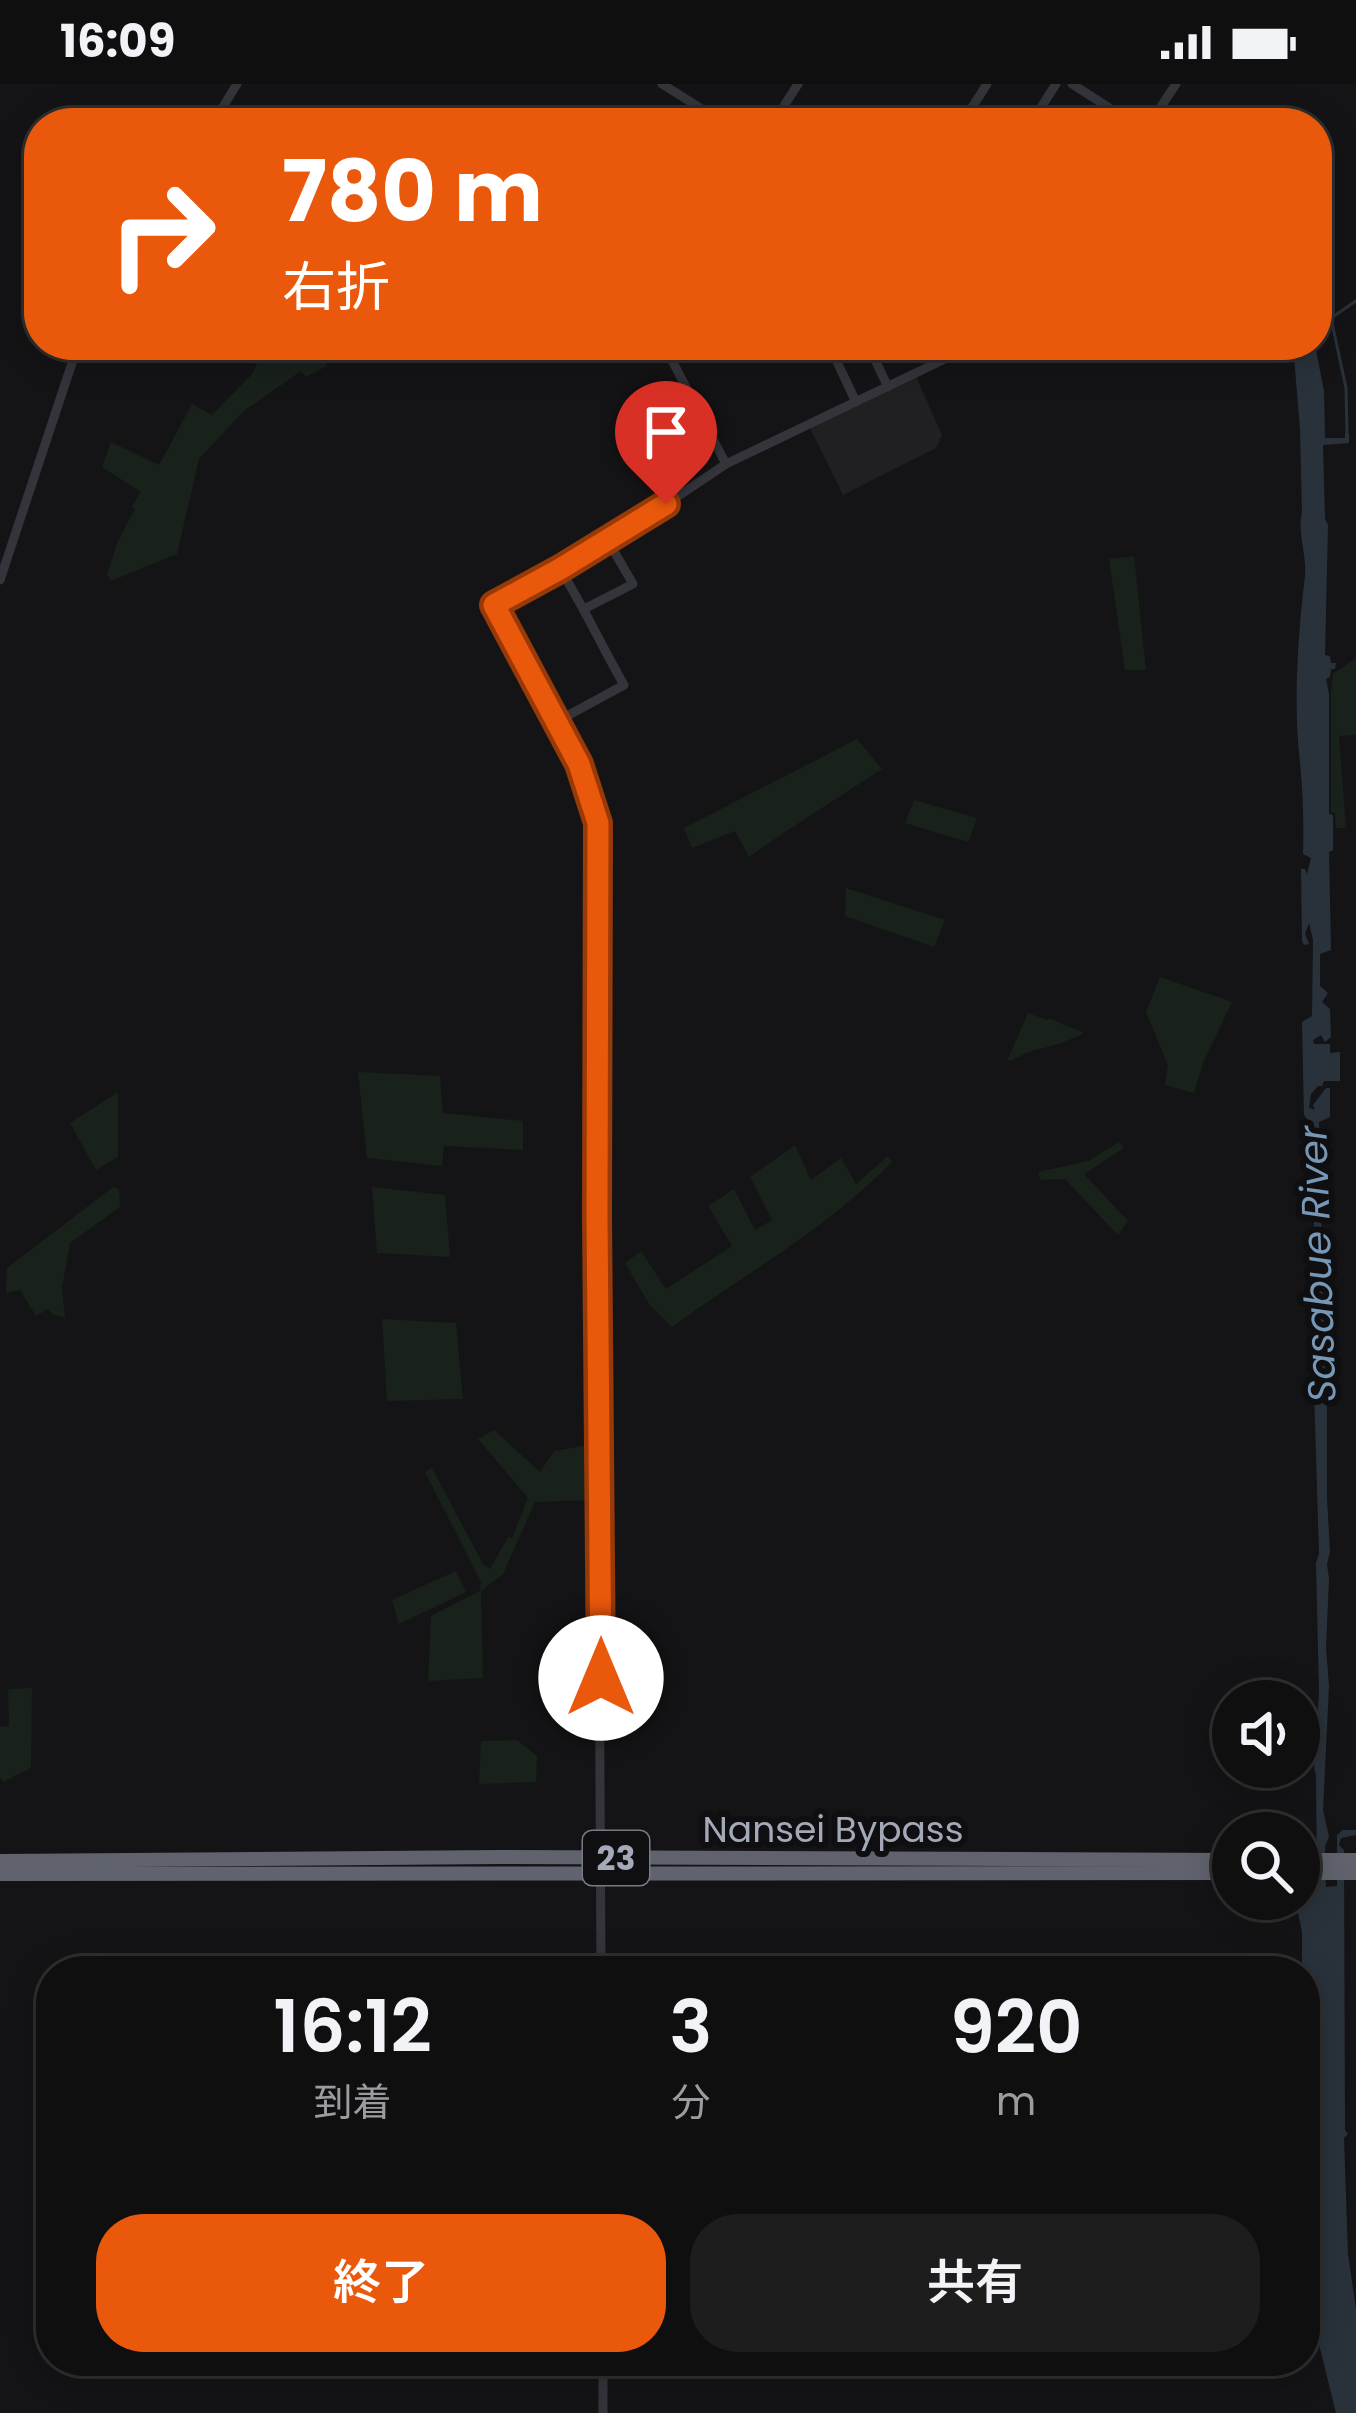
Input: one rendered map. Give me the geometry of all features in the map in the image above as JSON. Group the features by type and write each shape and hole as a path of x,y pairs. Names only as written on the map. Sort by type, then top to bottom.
{"highway":[{"name":"Nansei Bypass","path":"0,1874 1212,1860"},
{"path":"1320,1860 1356,1860"},
{"name":"Nansei Bypass","path":"0,1861 1212,1873"},
{"path":"1320,1873 1356,1873"}],"street":[{"path":"662,84 678,88 704,108"},
{"path":"1072,84 1106,108"},
{"path":"0,580 73,360"},
{"path":"672,360 726,464"},
{"path":"836,360 856,402"},
{"path":"875,360 888,387"},
{"path":"601,1956 598,823 579,764 494,605 608,541 726,464 943,360"},
{"path":"584,609 633,584 608,541"},
{"path":"556,722 624,685 560,569"},
{"path":"603,2376 603,2413"}],"shaded area":[{"path":"325,360 327,366 306,377 301,371 244,411 199,459 177,554 111,581 107,574 118,541 141,492 102,467 111,442 159,465 192,404 212,415 257,363"},
{"path":"916,377 942,435 936,448 843,495 810,428"},
{"path":"1134,556 1146,670 1125,670 1109,559"},
{"path":"1356,658 1356,735 1339,736 1346,828 1336,828 1331,812 1333,674"},
{"path":"857,739 882,769 749,857 735,831 692,848 684,828"},
{"path":"914,800 977,818 968,842 905,823"},
{"path":"846,888 945,920 934,947 845,916"},
{"path":"1160,977 1232,1002 1194,1093 1165,1085 1168,1065 1146,1012"},
{"path":"1028,1013 1049,1018 1084,1033 1007,1061"},
{"path":"358,1072 440,1076 443,1113 523,1121 523,1150 444,1146 442,1166 367,1158"},
{"path":"118,1092 118,1157 96,1170 70,1123"},
{"path":"1119,1142 1124,1148 1084,1174 1128,1221 1118,1235 1065,1179 1040,1180 1038,1172 1088,1161"},
{"path":"795,1145 811,1180 841,1158 856,1184 888,1156 892,1162 813,1230 672,1327 649,1304 625,1263 641,1251 666,1289 732,1246 708,1206 734,1189 755,1230 772,1220 750,1177"},
{"path":"113,1187 119,1189 120,1207 70,1243 62,1288 65,1318 48,1309 36,1316 20,1290 6,1293 7,1268"},
{"path":"372,1187 445,1195 450,1257 377,1253"},
{"path":"382,1319 456,1323 463,1399 387,1401"},
{"path":"494,1430 540,1472 554,1451 594,1444 593,1500 535,1502 503,1574 481,1591 483,1678 428,1681 431,1616 480,1591 481,1582 425,1472 432,1468 490,1569 508,1537 512,1538 528,1498 478,1439"},
{"path":"456,1571 466,1592 399,1624 392,1600"},
{"path":"32,1688 31,1768 3,1782 0,1727 9,1726 8,1689"},
{"path":"517,1740 537,1756 536,1782 479,1784 481,1741"}],"water":[{"name":"Sasabue River","path":"1294,360 1318,360 1325,438 1349,434 1349,443 1323,445 1328,525 1325,655 1336,663 1326,679 1329,814 1333,815 1331,950 1320,954 1320,986 1328,993 1322,1002 1330,1009 1331,1037 1325,1042 1321,1035 1313,1040 1314,1044 1330,1044 1330,1053 1340,1052 1340,1081 1318,1086 1309,1108 1315,1110 1313,1105 1330,1088 1330,1117 1319,1122 1330,1552 1323,1810 1329,1837 1326,1887 1337,1886 1337,1835 1356,1830 1356,1835 1341,1838 1339,1845 1344,1850 1348,2134 1344,2138 1348,2254 1356,2310 1356,2413 1336,2413 1320,2348 1320,1956 1302,1956 1299,1920 1320,1920 1313,1165 1311,1124 1304,1115 1302,1022 1312,1016 1313,940 1309,923 1305,934 1309,944 1302,941 1301,869 1307,874 1311,858 1303,854 1297,717 1305,568"}],"waterway":[{"path":"1332,317 1356,301"},
{"path":"1332,323 1346,388 1347,434"}],"route":[{"path":"601,1678 598,823 579,764 494,605 666,504"}]}
